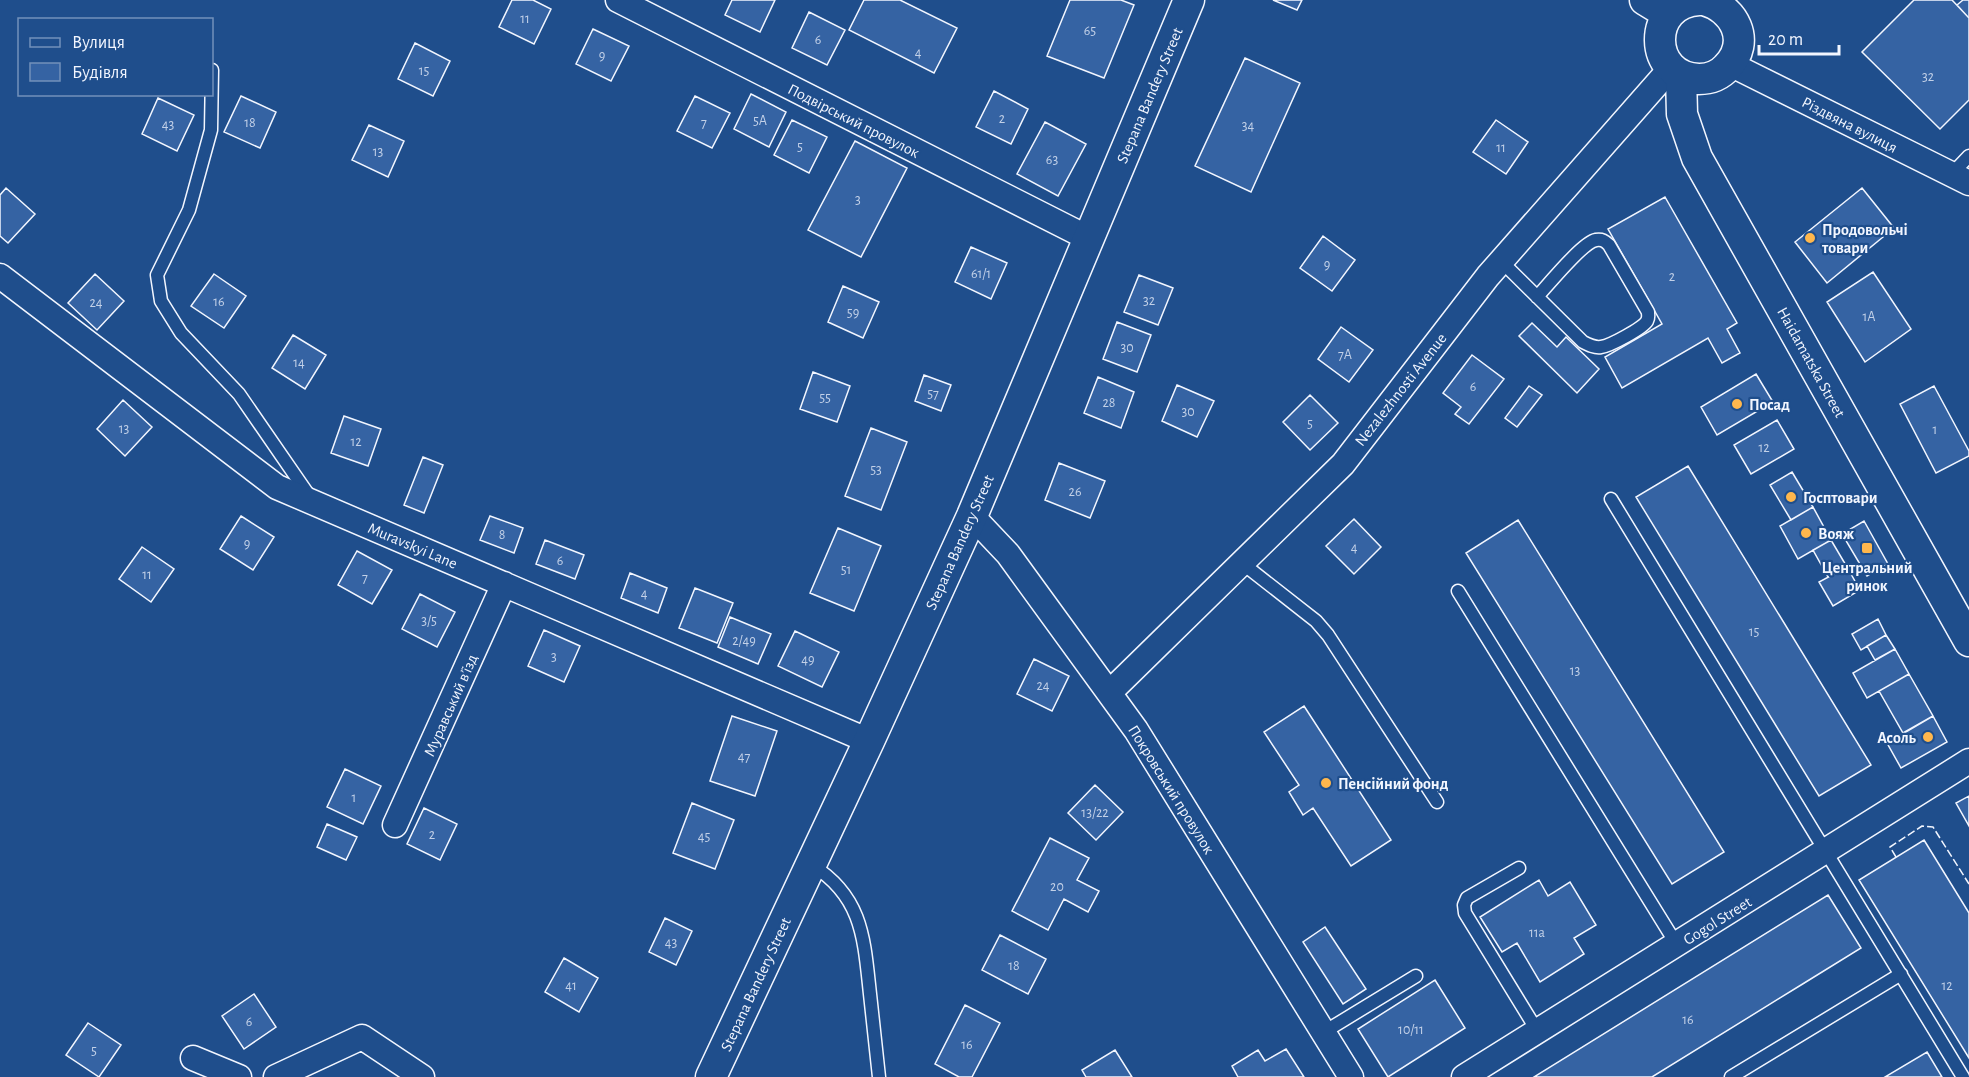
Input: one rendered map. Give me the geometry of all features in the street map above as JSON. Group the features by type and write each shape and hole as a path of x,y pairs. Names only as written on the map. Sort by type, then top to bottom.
{"street":[{"name":"Подвірський провулок","path":"618,0 1090,239"},
{"name":"Stepana Bandery Street","path":"711,1077 972,516 1189,0"},
{"path":"1699,0 1690,0 1678,6 1656,7 1662,24 1660,48 1664,59 1676,72 1692,79 1704,79 1723,71 1736,54 1738,31 1734,20 1723,4"},
{"name":"Різдвяна вулиця","path":"1730,64 1960,179"},
{"name":"Nezalezhnosti Avenue","path":"1110,692 1343,464 1501,261 1676,72"},
{"name":"Haidamatska Street","path":"1676,72 1682,114 1697,158 1969,641"},
{"name":"Muravskyi Lane","path":"0,276 278,487 869,741"},
{"name":"Покровський провулок","path":"972,516 1008,554 1136,730 1351,1077"},
{"name":"Муравський в’їзд","path":"395,825 504,584"},
{"name":"Gogol Street","path":"1464,1077 1969,761"},
{"path":"276,1077 362,1037 422,1077"},
{"path":"193,1058 239,1077"}],"lane":[{"path":"212,96 211,130 189,210 157,275 161,301 181,333 239,394 314,503"},
{"path":"1960,179 1969,156"},
{"path":"1501,261 1537,297 1583,342 1592,346 1602,347 1614,342 1645,323 1648,318 1648,312 1609,245 1598,239 1585,246 1537,297"},
{"path":"1611,499 1964,1077"},
{"path":"1242,563 1316,621 1328,635 1437,802"},
{"path":"1458,591 1677,945"},
{"path":"811,864 830,876 846,895 864,936 879,1077"},
{"path":"1519,868 1467,898 1464,905 1465,913 1538,1032"},
{"path":"1731,1077 1901,974"},
{"path":"1324,1032 1416,976"}],"building":[{"path":"512,0 533,0 551,9 534,44 499,27"},
{"path":"732,0 775,0 760,32 725,15"},
{"path":"864,0 900,0 957,28 934,73 849,30"},
{"path":"1070,0 1121,0 1134,5 1104,78 1047,56"},
{"path":"1273,0 1302,0 1297,10"},
{"path":"1914,0 1952,0 1969,18 1969,100 1940,129 1862,52"},
{"path":"1963,0 1969,0 1969,18 1957,5"},
{"path":"809,12 845,30 827,65 792,48"},
{"path":"593,29 629,46 611,81 576,64"},
{"path":"415,43 450,61 433,96 398,79"},
{"path":"1245,58 1300,83 1251,192 1195,166"},
{"path":"994,91 1028,109 1011,144 976,127"},
{"path":"751,94 786,112 769,147 734,129"},
{"path":"241,96 276,112 260,148 224,132"},
{"path":"695,96 730,113 712,148 677,131"},
{"path":"158,98 194,115 177,151 142,134"},
{"path":"792,120 827,137 809,173 774,155"},
{"path":"1496,120 1528,142 1506,174 1473,152"},
{"path":"1045,122 1086,144 1058,196 1017,174"},
{"path":"369,125 404,141 388,177 352,160"},
{"path":"855,141 907,168 861,257 808,230"},
{"path":"6,188 35,214 8,243 0,236 0,195"},
{"path":"1862,188 1894,228 1827,283 1795,242"},
{"path":"1665,197 1737,323 1727,329 1740,353 1722,363 1708,338 1622,388 1605,357 1662,324 1608,229"},
{"path":"1323,236 1355,260 1332,291 1300,268"},
{"path":"971,247 1007,263 991,299 955,282"},
{"path":"1873,272 1911,329 1865,362 1827,302"},
{"path":"95,274 124,301 97,330 68,303"},
{"path":"214,274 246,296 224,328 191,306"},
{"path":"1139,275 1173,288 1158,325 1124,312"},
{"path":"843,286 879,302 863,338 828,322"},
{"path":"1117,322 1151,335 1137,372 1103,359"},
{"path":"1532,323 1557,347 1566,337 1599,369 1577,393 1519,336"},
{"path":"1341,327 1373,350 1349,382 1318,359"},
{"path":"293,335 326,355 305,389 272,368"},
{"path":"1472,355 1504,379 1469,424 1455,414 1461,407 1443,393"},
{"path":"813,372 850,386 837,422 800,409"},
{"name":"Посад","path":"1756,374 1773,402 1717,435 1701,407"},
{"path":"924,375 951,385 941,411 915,401"},
{"path":"1098,377 1134,392 1121,428 1084,413"},
{"path":"1177,385 1214,401 1197,437 1162,421"},
{"path":"1529,386 1542,395 1517,427 1505,418"},
{"path":"1934,386 1969,451 1969,456 1936,473 1900,404"},
{"path":"1310,395 1338,423 1310,450 1283,422"},
{"path":"123,400 152,427 125,456 97,429"},
{"path":"344,416 381,429 368,466 331,453"},
{"path":"1777,420 1794,449 1751,474 1734,445"},
{"path":"871,428 907,442 881,510 845,496"},
{"path":"423,457 443,465 424,513 404,505"},
{"path":"1059,463 1105,481 1090,518 1045,500"},
{"path":"1688,466 1871,765 1819,796 1636,497"},
{"path":"1792,472 1813,507 1791,520 1770,485"},
{"path":"1813,507 1831,540 1798,559 1780,526"},
{"path":"241,516 274,537 253,570 220,549"},
{"path":"490,516 523,528 514,553 480,540"},
{"path":"1354,519 1381,547 1354,574 1326,546"},
{"path":"1518,520 1724,852 1672,884 1466,553"},
{"path":"1864,521 1888,564 1867,576 1842,534"},
{"path":"838,528 881,546 854,611 810,593"},
{"path":"545,540 584,555 575,579 536,564"},
{"path":"1831,540 1847,567 1828,577 1813,550"},
{"path":"142,547 174,569 151,602 119,579"},
{"path":"357,551 392,570 372,604 338,585"},
{"path":"1847,567 1860,590 1833,606 1819,582"},
{"path":"630,573 667,588 658,613 621,598"},
{"path":"695,588 733,603 717,643 679,628"},
{"path":"420,594 455,612 437,647 402,629"},
{"path":"730,617 771,634 758,664 718,647"},
{"path":"1878,619 1886,635 1861,650 1852,634"},
{"path":"544,630 580,646 564,682 528,666"},
{"path":"795,631 839,652 822,687 778,666"},
{"path":"1886,635 1895,649 1875,660 1867,646"},
{"path":"1895,649 1909,674 1867,698 1853,673"},
{"path":"1034,659 1069,676 1052,711 1017,694"},
{"path":"1909,674 1933,716 1903,733 1879,691"},
{"path":"1304,706 1391,840 1351,866 1313,808 1303,815 1289,792 1299,785 1264,732"},
{"path":"732,716 777,731 755,796 710,781"},
{"path":"1933,716 1947,742 1901,768 1887,743"},
{"path":"345,769 381,786 363,824 327,807"},
{"path":"1095,785 1123,812 1096,840 1068,813"},
{"path":"1969,796 1969,826 1956,803"},
{"path":"692,803 734,820 715,869 673,853"},
{"path":"424,808 457,824 440,860 407,844"},
{"path":"327,824 357,837 346,860 317,847"},
{"path":"1050,838 1089,858 1077,880 1099,891 1088,912 1064,899 1048,930 1012,911"},
{"path":"1924,840 1969,913 1969,1058 1859,880"},
{"path":"1539,880 1548,896 1570,882 1596,925 1574,938 1584,954 1540,982 1517,943 1502,952 1480,917"},
{"path":"1828,895 1861,948 1652,1077 1534,1077"},
{"path":"665,918 692,931 676,965 649,952"},
{"path":"1325,927 1366,989 1343,1004 1303,942"},
{"path":"1000,935 1046,959 1028,994 982,970"},
{"path":"564,958 598,978 579,1012 545,992"},
{"path":"1435,980 1465,1028 1388,1077 1358,1029"},
{"path":"254,994 276,1027 244,1049 222,1016"},
{"path":"965,1005 1000,1023 972,1077 959,1077 935,1064"},
{"path":"88,1023 121,1045 99,1077 66,1055"},
{"path":"1286,1049 1304,1077 1238,1077 1232,1066 1258,1050 1265,1061"},
{"path":"1115,1050 1132,1077 1086,1077 1082,1070"},
{"path":"1927,1052 1942,1077 1885,1077"}],"fence":[{"path":"1896,857 1890,847 1922,826 1933,827 1969,884"}],"place":[{"name":"Продовольчі товари","path":"1810,238"},
{"name":"Посад","path":"1737,404"},
{"name":"Госптовари","path":"1791,497"},
{"name":"Вояж","path":"1806,533"},
{"name":"Центральний ринок","path":"1867,548"},
{"name":"Асоль","path":"1928,737"},
{"name":"Пенсійний фонд","path":"1326,783"}]}
